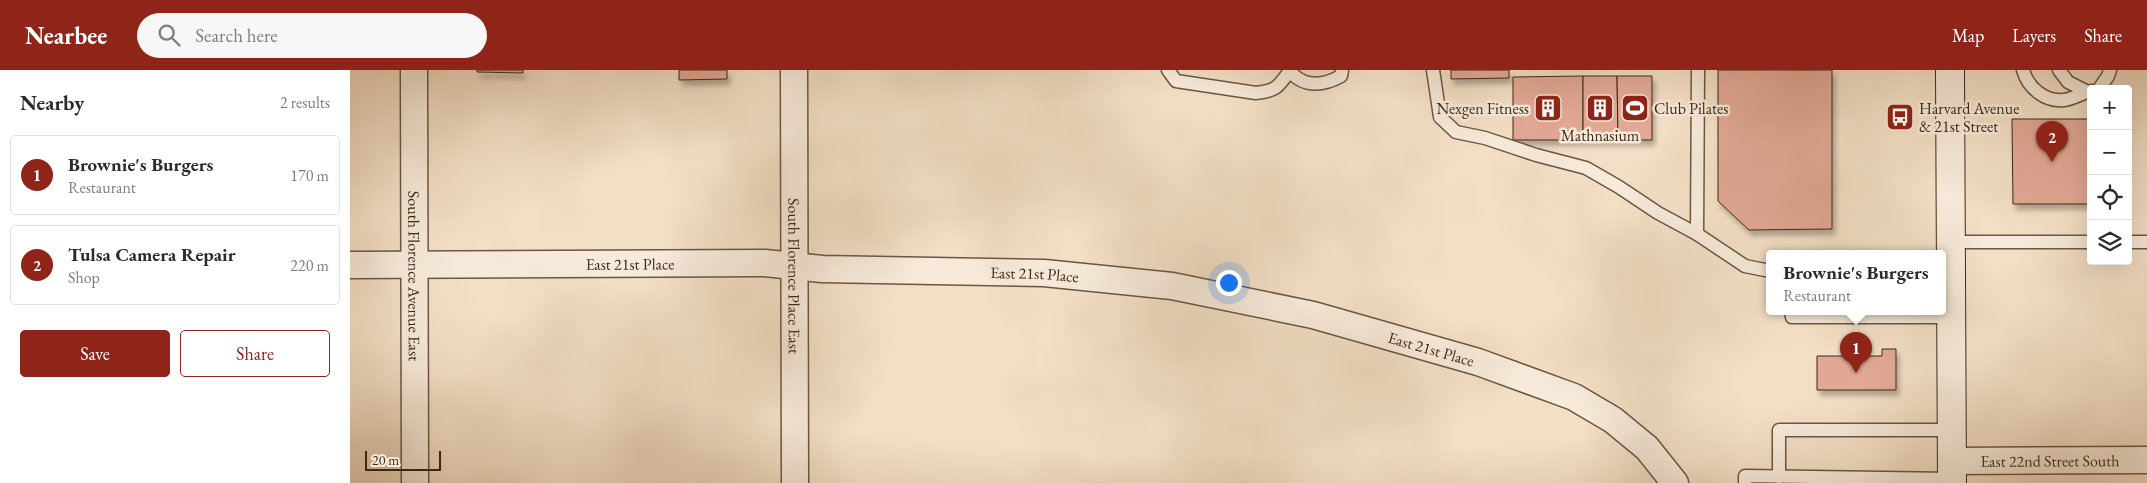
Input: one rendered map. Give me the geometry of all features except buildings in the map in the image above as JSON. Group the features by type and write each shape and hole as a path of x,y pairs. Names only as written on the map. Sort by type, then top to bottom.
{"main road":[{"path":"1950,70 1949,252 1953,317 1952,474"}],"street":[{"name":"South Florence Avenue East","path":"414,70 415,483"},
{"name":"South Florence Place East","path":"794,70 796,266 795,483"},
{"name":"East 21st Place","path":"350,265 765,264 822,269 1044,273 1172,286 1313,315 1478,362 1574,397 1613,420 1647,448 1673,481"},
{"name":"East 22nd Street South","path":"1952,474 2147,460"}],"lane":[{"path":"1168,70 1176,81 1256,93 1278,88 1289,71 1302,80 1313,84 1328,84 1341,76 1342,70"},
{"path":"1433,70 1440,117 1456,132 1485,138 1536,155 1586,168 1658,213 1697,234 1745,266 1766,270"},
{"path":"1697,234 1698,70"},
{"path":"2023,70 2034,90 2046,98 2064,100 2087,92"},
{"path":"2058,70 2068,82 2087,88"},
{"path":"2098,85 2108,76 2110,70"},
{"path":"1949,252 2087,242"},
{"path":"2132,242 2147,242"},
{"path":"1846,315 1953,317"},
{"path":"1779,477 1779,430 1952,430"},
{"path":"1745,483 1745,476 1952,474"}],"place":[{"name":"Nexgen Fitness","path":"1548,108"},
{"name":"Mathnasium","path":"1600,108"},
{"name":"Club Pilates","path":"1635,108"},
{"name":"Harvard Avenue & 21st Street","path":"1900,117"},
{"name":"Tulsa Camera Repair","path":"2052,162"},
{"name":"Brownie's Burgers","path":"1856,373"}]}
